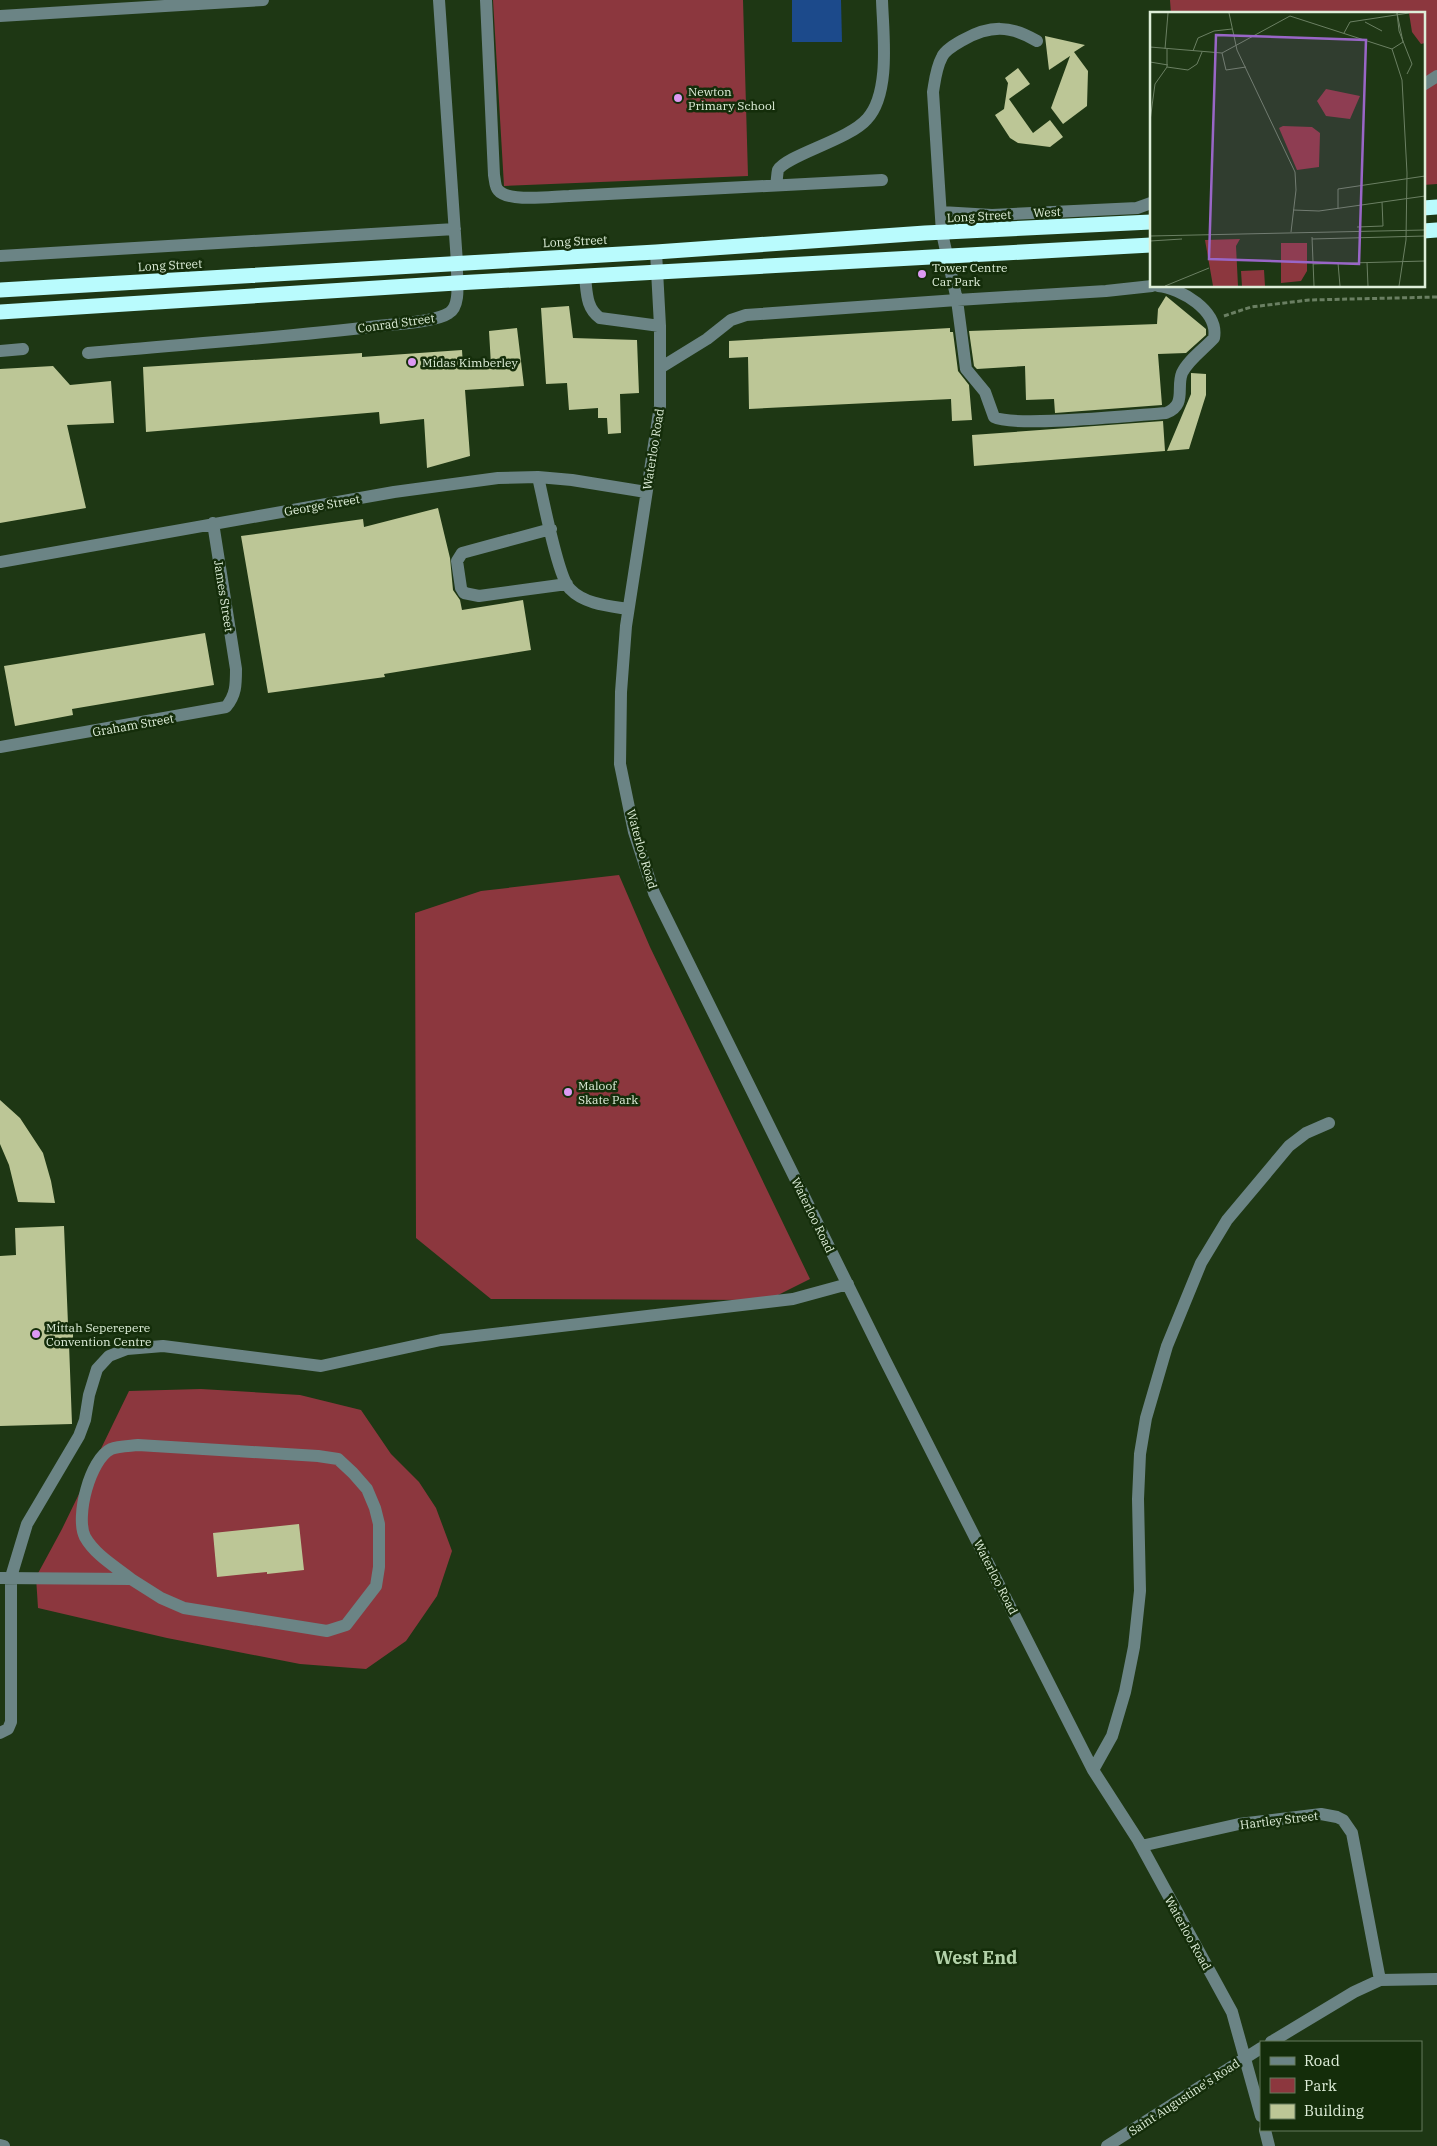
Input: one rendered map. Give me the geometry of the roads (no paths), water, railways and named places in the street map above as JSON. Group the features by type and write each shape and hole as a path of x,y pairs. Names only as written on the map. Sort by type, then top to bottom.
{"highway":[{"path":"1424,208 1437,207"},
{"name":"Long Street","path":"0,290 656,252 942,232 1150,222"},
{"path":"1424,230 1437,230"},
{"path":"0,312 456,283 1150,245"}],"street":[{"path":"0,16 194,2 263,0"},
{"name":"Conrad Street","path":"88,353 227,340 294,336 433,318 449,314 455,308 457,301 457,263 439,0"},
{"path":"486,0 494,175 497,189 508,197 882,180"},
{"path":"776,186 778,170 788,162 838,140 868,119 876,103 882,83 884,57 882,0"},
{"path":"1037,41 1023,33 998,28 978,32 957,43 942,55 933,92 942,232 949,255 957,300 966,369 985,392 994,417 1008,421 1166,413 1173,411 1179,402 1181,376 1185,369 1214,338 1212,320 1194,301 1173,288"},
{"path":"1424,83 1437,76"},
{"name":"West","path":"941,212 992,215 1042,213 1137,208 1150,203"},
{"name":"Long Street","path":"0,256 455,228"},
{"name":"Waterloo Road","path":"656,252 660,326 660,406 628,609 621,692 620,764 634,832 654,894 848,1284 1094,1770 1141,1846 1232,2012 1260,2112"},
{"path":"585,277 588,303 593,313 600,318 660,326"},
{"path":"660,368 707,339 731,320 746,315 1106,291 1150,286"},
{"path":"0,352 23,349"},
{"path":"538,477 562,573 569,589 596,603 628,609"},
{"name":"George Street","path":"0,562 213,523 404,491 498,478 538,477 572,480 646,492"},
{"name":"James Street","path":"213,523 236,669"},
{"path":"551,529 462,553 456,561 461,588 464,593 479,596 567,584"},
{"name":"Graham Street","path":"0,747 226,707 233,699 236,690 236,669"},
{"path":"1094,1770 1112,1736 1125,1692 1134,1647 1140,1591 1138,1499 1140,1454 1146,1418 1166,1346 1201,1263 1227,1220 1289,1146 1306,1133 1329,1123"},
{"path":"0,1733 8,1728 11,1722 5,1578 27,1524 82,1428 97,1370 109,1356 127,1349 163,1346 321,1366 441,1340 793,1299 848,1284"},
{"path":"5,1578 131,1579 162,1598 184,1608 320,1630 339,1628 346,1625 358,1612 376,1586 379,1549 379,1524 376,1508 367,1489 338,1459 318,1456 138,1445 110,1449 101,1457 86,1486 83,1510 84,1536 97,1552 131,1579"},
{"name":"Hartley Street","path":"1141,1846 1239,1824 1322,1814 1337,1816 1343,1820 1352,1833 1380,1980"},
{"path":"1273,2041 1354,1992 1380,1980 1437,1979"},
{"name":"Saint Augustine's Road","path":"1107,2146 1260,2049"},
{"path":"1264,2131 1269,2146"},
{"path":"0,2145 4,2146"}],"water":[{"path":"792,0 841,0 842,42 792,42"}],"place":[{"name":"Newton Primary School","path":"678,98"},
{"name":"Tower Centre Car Park","path":"922,274"},
{"name":"Midas Kimberley","path":"412,362"},
{"name":"Maloof Skate Park","path":"568,1092"},
{"name":"Mittah Seperepere Convention Centre","path":"36,1334"}],"district":[{"name":"West End","path":"976,1957"}]}
